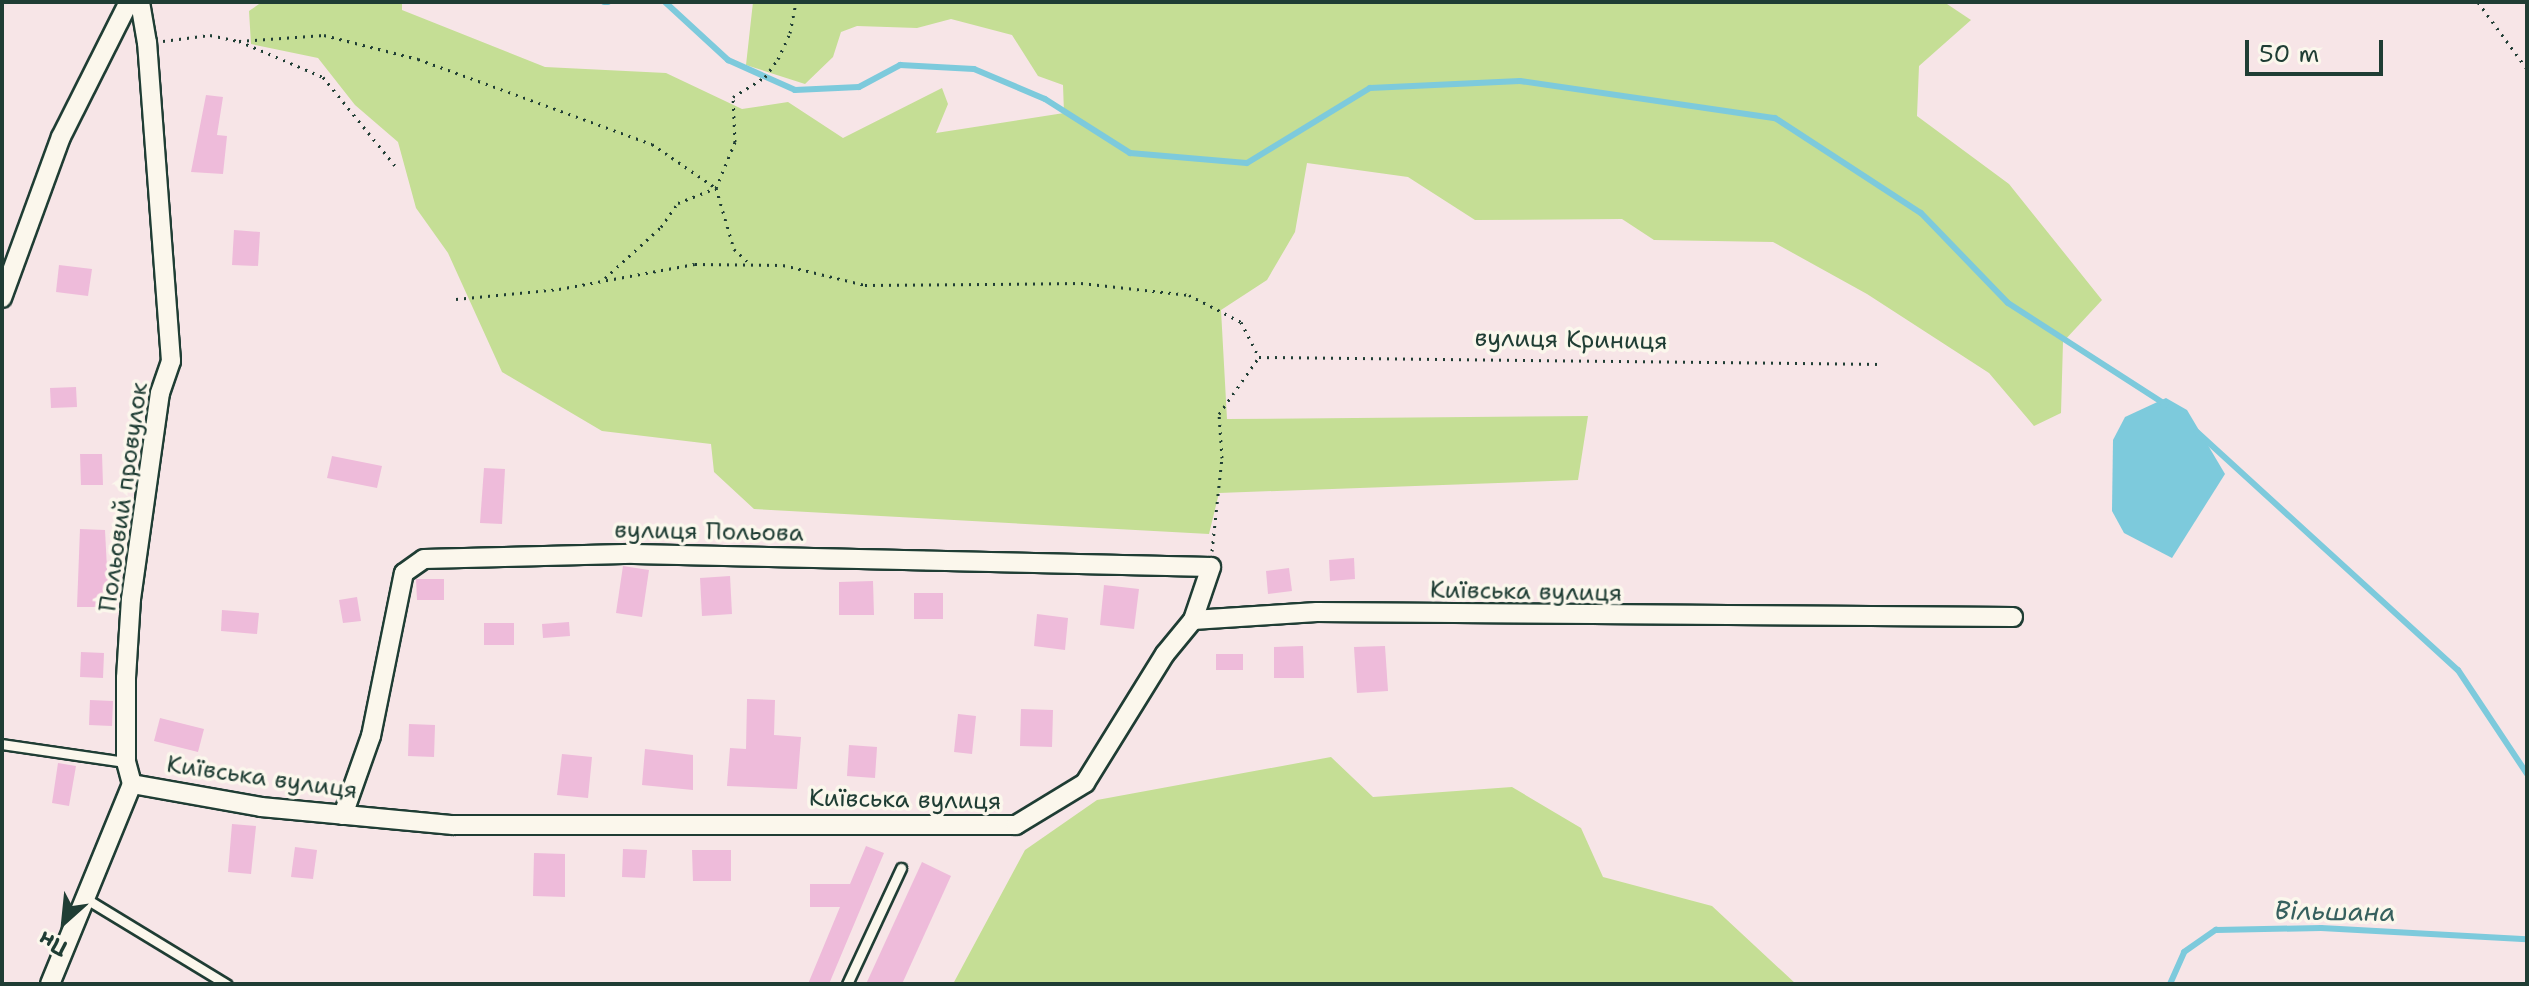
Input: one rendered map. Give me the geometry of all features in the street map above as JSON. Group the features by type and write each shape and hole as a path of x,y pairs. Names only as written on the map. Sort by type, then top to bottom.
{"street":[{"path":"2,298 61,137 129,2"},
{"name":"Польовий провулок","path":"132,784 126,762 131,599 160,393 171,361 147,43 140,2"},
{"name":"вулиця Польова","path":"343,815 371,736 404,573 424,559 634,554 1211,567"},
{"path":"1193,620 1211,567"},
{"name":"Київська вулиця","path":"132,784 261,807 453,825 1016,825 1085,783 1165,654 1193,620 1317,612 2013,617"},
{"path":"50,984 88,900 132,784"}],"lane":[{"path":"2,744 126,762"},
{"path":"847,984 901,868"},
{"path":"88,900 226,984"}],"path":[{"path":"751,265 734,249 716,188 735,142 733,97 765,77 778,59 790,33 796,2"},
{"path":"2478,2 2527,69"},
{"path":"147,43 210,35 239,41 323,77 397,168"},
{"path":"239,41 324,35 418,59 652,144 716,188"},
{"path":"605,278 661,227 678,203 716,188"},
{"path":"456,299 559,289 605,278 695,264 783,265 865,285 1081,283 1189,295 1241,322 1259,357 1219,414 1222,458 1211,567"},
{"name":"вулиця Криниця","path":"1259,357 1882,364"}],"green space":[{"path":"262,2 402,2 402,10 545,67 666,73 742,109 788,102 843,138 942,88 948,104 936,133 1064,113 1063,85 1038,76 1012,35 951,19 917,28 857,26 841,32 833,57 805,84 746,65 753,2 1944,2 1971,20 1919,66 1917,116 2009,184 2102,300 2063,342 2061,413 2034,426 1989,373 1867,294 1773,242 1654,240 1622,219 1475,220 1408,177 1307,163 1295,232 1267,280 1221,310 1227,419 1588,416 1578,480 1219,493 1209,534 754,509 714,472 711,444 602,431 502,372 448,253 416,208 398,142 355,105 318,58 251,44 249,11"},
{"path":"1331,757 1373,797 1512,787 1581,828 1603,877 1712,906 1796,984 953,984 1025,850 1097,800"}],"water":[{"path":"2166,398 2187,410 2225,474 2172,558 2124,533 2112,511 2113,440 2125,417"}],"building":[{"path":"206,95 223,97 217,135 227,136 223,174 191,172"},
{"path":"234,230 260,232 258,266 232,265"},
{"path":"59,265 92,269 88,296 56,292"},
{"path":"76,387 77,407 51,408 50,388"},
{"path":"80,454 102,454 103,485 81,485"},
{"path":"332,456 382,466 377,488 327,478"},
{"path":"484,468 505,469 502,524 480,523"},
{"path":"80,529 105,530 109,607 77,607"},
{"path":"1354,558 1355,579 1330,581 1329,560"},
{"path":"623,566 649,570 642,617 616,613"},
{"path":"1289,568 1292,591 1268,594 1266,571"},
{"path":"730,576 732,614 702,616 700,578"},
{"path":"416,579 444,579 444,600 417,600"},
{"path":"873,581 874,615 839,615 839,582"},
{"path":"1104,585 1139,589 1134,629 1100,625"},
{"path":"914,593 943,593 943,619 914,619"},
{"path":"357,597 361,621 343,623 339,600"},
{"path":"222,610 259,613 257,634 221,631"},
{"path":"1037,614 1068,618 1065,650 1034,646"},
{"path":"569,622 570,636 543,638 542,624"},
{"path":"484,623 514,623 514,645 484,645"},
{"path":"1303,646 1304,678 1274,678 1274,647"},
{"path":"1385,646 1388,691 1357,693 1354,647"},
{"path":"81,652 104,653 103,678 80,677"},
{"path":"1216,654 1243,654 1243,670 1216,670"},
{"path":"747,699 775,700 774,735 801,737 797,789 727,786 730,748 746,749"},
{"path":"90,700 113,701 112,726 89,725"},
{"path":"1021,709 1053,710 1052,747 1020,746"},
{"path":"958,714 976,716 972,754 954,752"},
{"path":"160,718 204,729 198,752 154,741"},
{"path":"409,724 435,725 434,757 408,756"},
{"path":"849,745 877,747 875,778 847,776"},
{"path":"645,749 693,755 693,790 642,785"},
{"path":"562,754 592,757 588,798 557,795"},
{"path":"58,763 76,766 69,806 52,803"},
{"path":"232,824 256,826 251,874 228,872"},
{"path":"866,846 884,853 829,984 808,984 840,907 810,907 810,884 850,884"},
{"path":"295,847 317,850 313,879 291,877"},
{"path":"623,849 647,850 645,878 622,877"},
{"path":"692,850 731,850 731,881 693,881"},
{"path":"534,853 565,854 565,897 533,896"},
{"path":"922,862 951,876 902,984 866,984"}],"waterway":[{"path":"665,2 728,60 795,90 859,87 900,65 974,69 1045,99 1130,153 1247,163 1370,88 1520,81 1775,118 1921,213 2008,303 2165,404"},
{"path":"2197,432 2458,670 2527,774"},
{"name":"Вільшана","path":"2170,984 2184,952 2216,930 2321,928 2527,939"}]}
